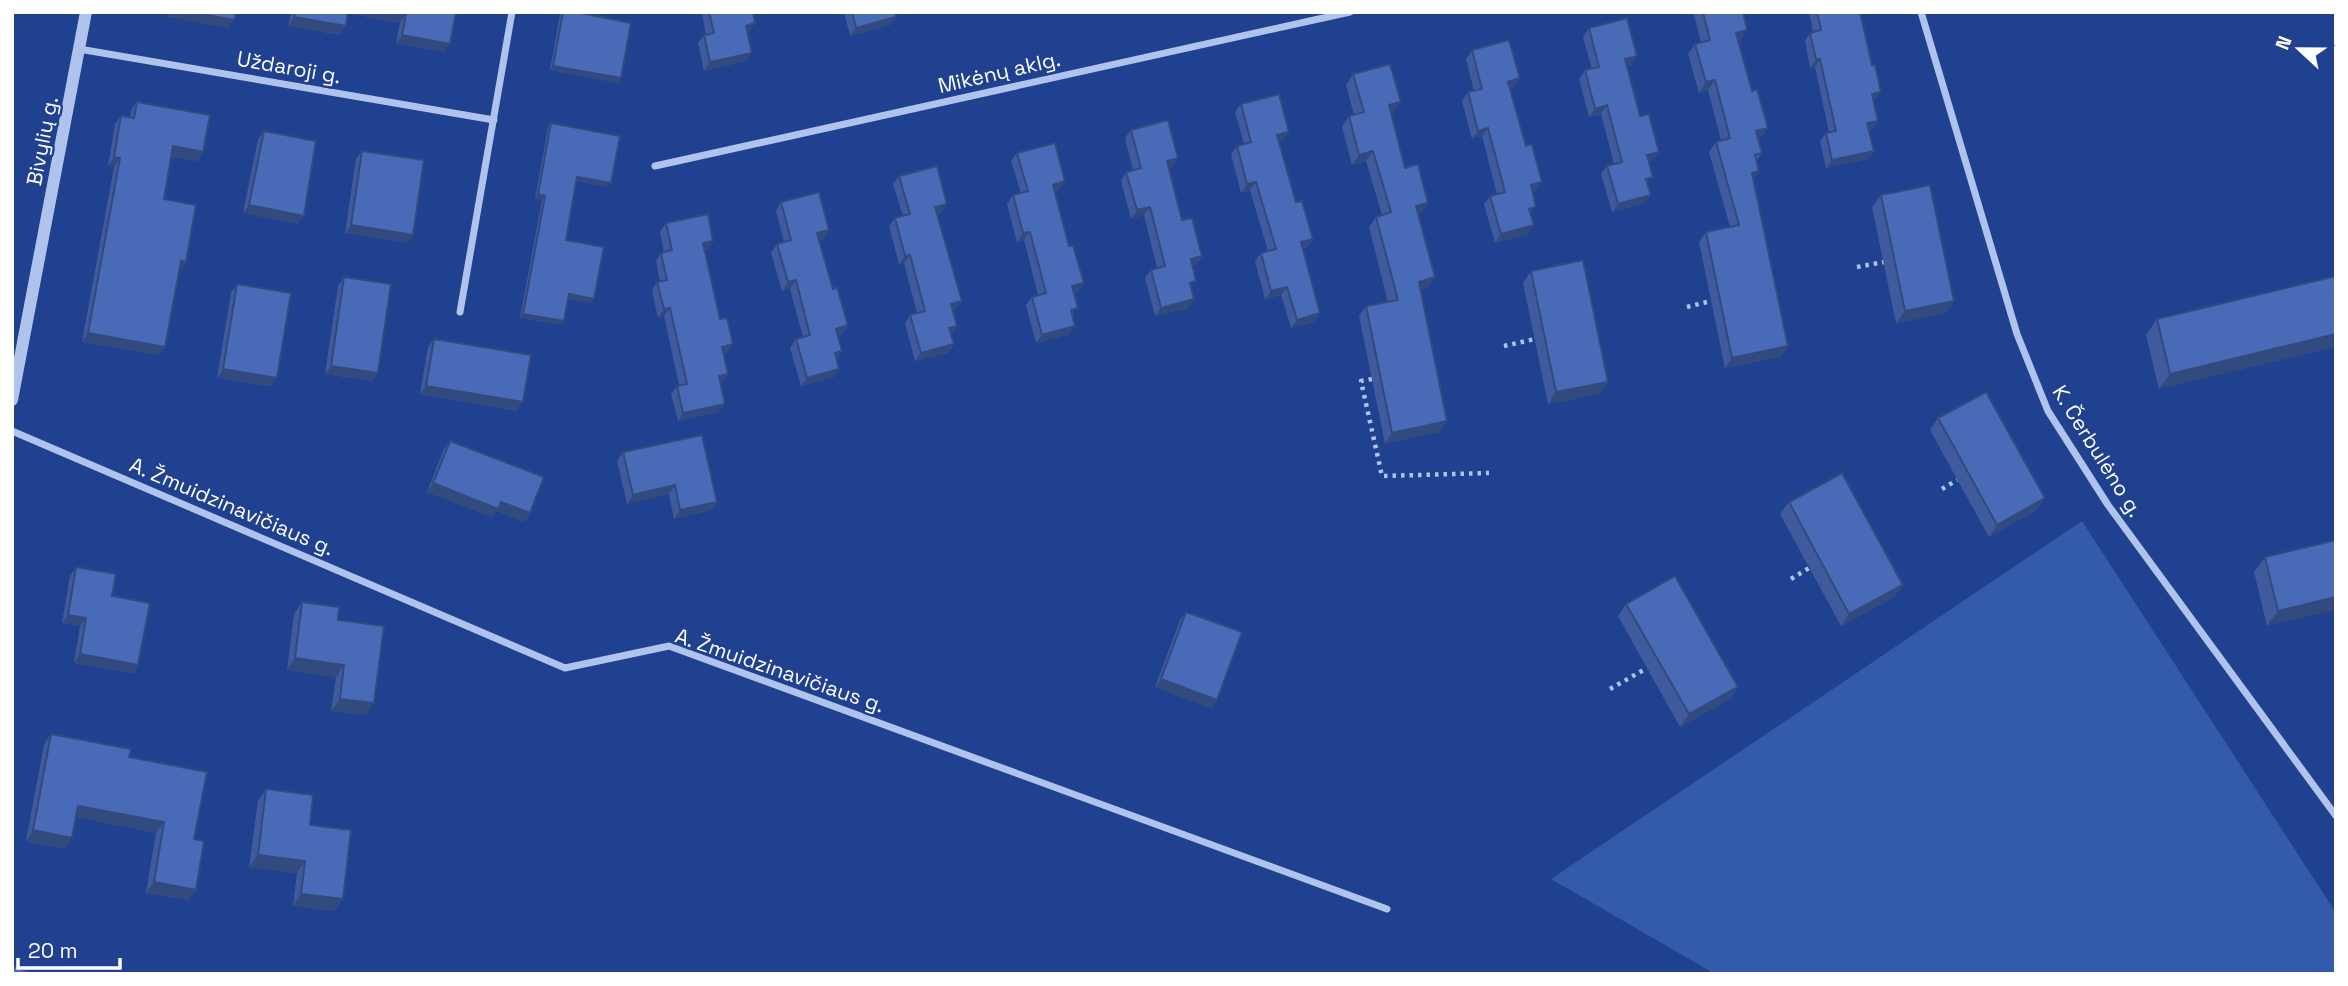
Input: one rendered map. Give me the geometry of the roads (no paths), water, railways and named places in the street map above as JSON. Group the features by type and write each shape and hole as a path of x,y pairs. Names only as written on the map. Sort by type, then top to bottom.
{"street":[{"name":"Bivylių g.","path":"12,400 17,344 86,12"},
{"path":"460,312 512,12"},
{"name":"Mikėnų aklg.","path":"655,166 1350,12"},
{"name":"K. Čerbulėno g.","path":"1921,12 2017,334 2048,411 2108,505 2336,816"},
{"name":"Uždaroji g.","path":"79,50 494,120"},
{"name":"A. Žmuidzinavičiaus g.","path":"12,431 565,668 669,646 1387,909"}]}
